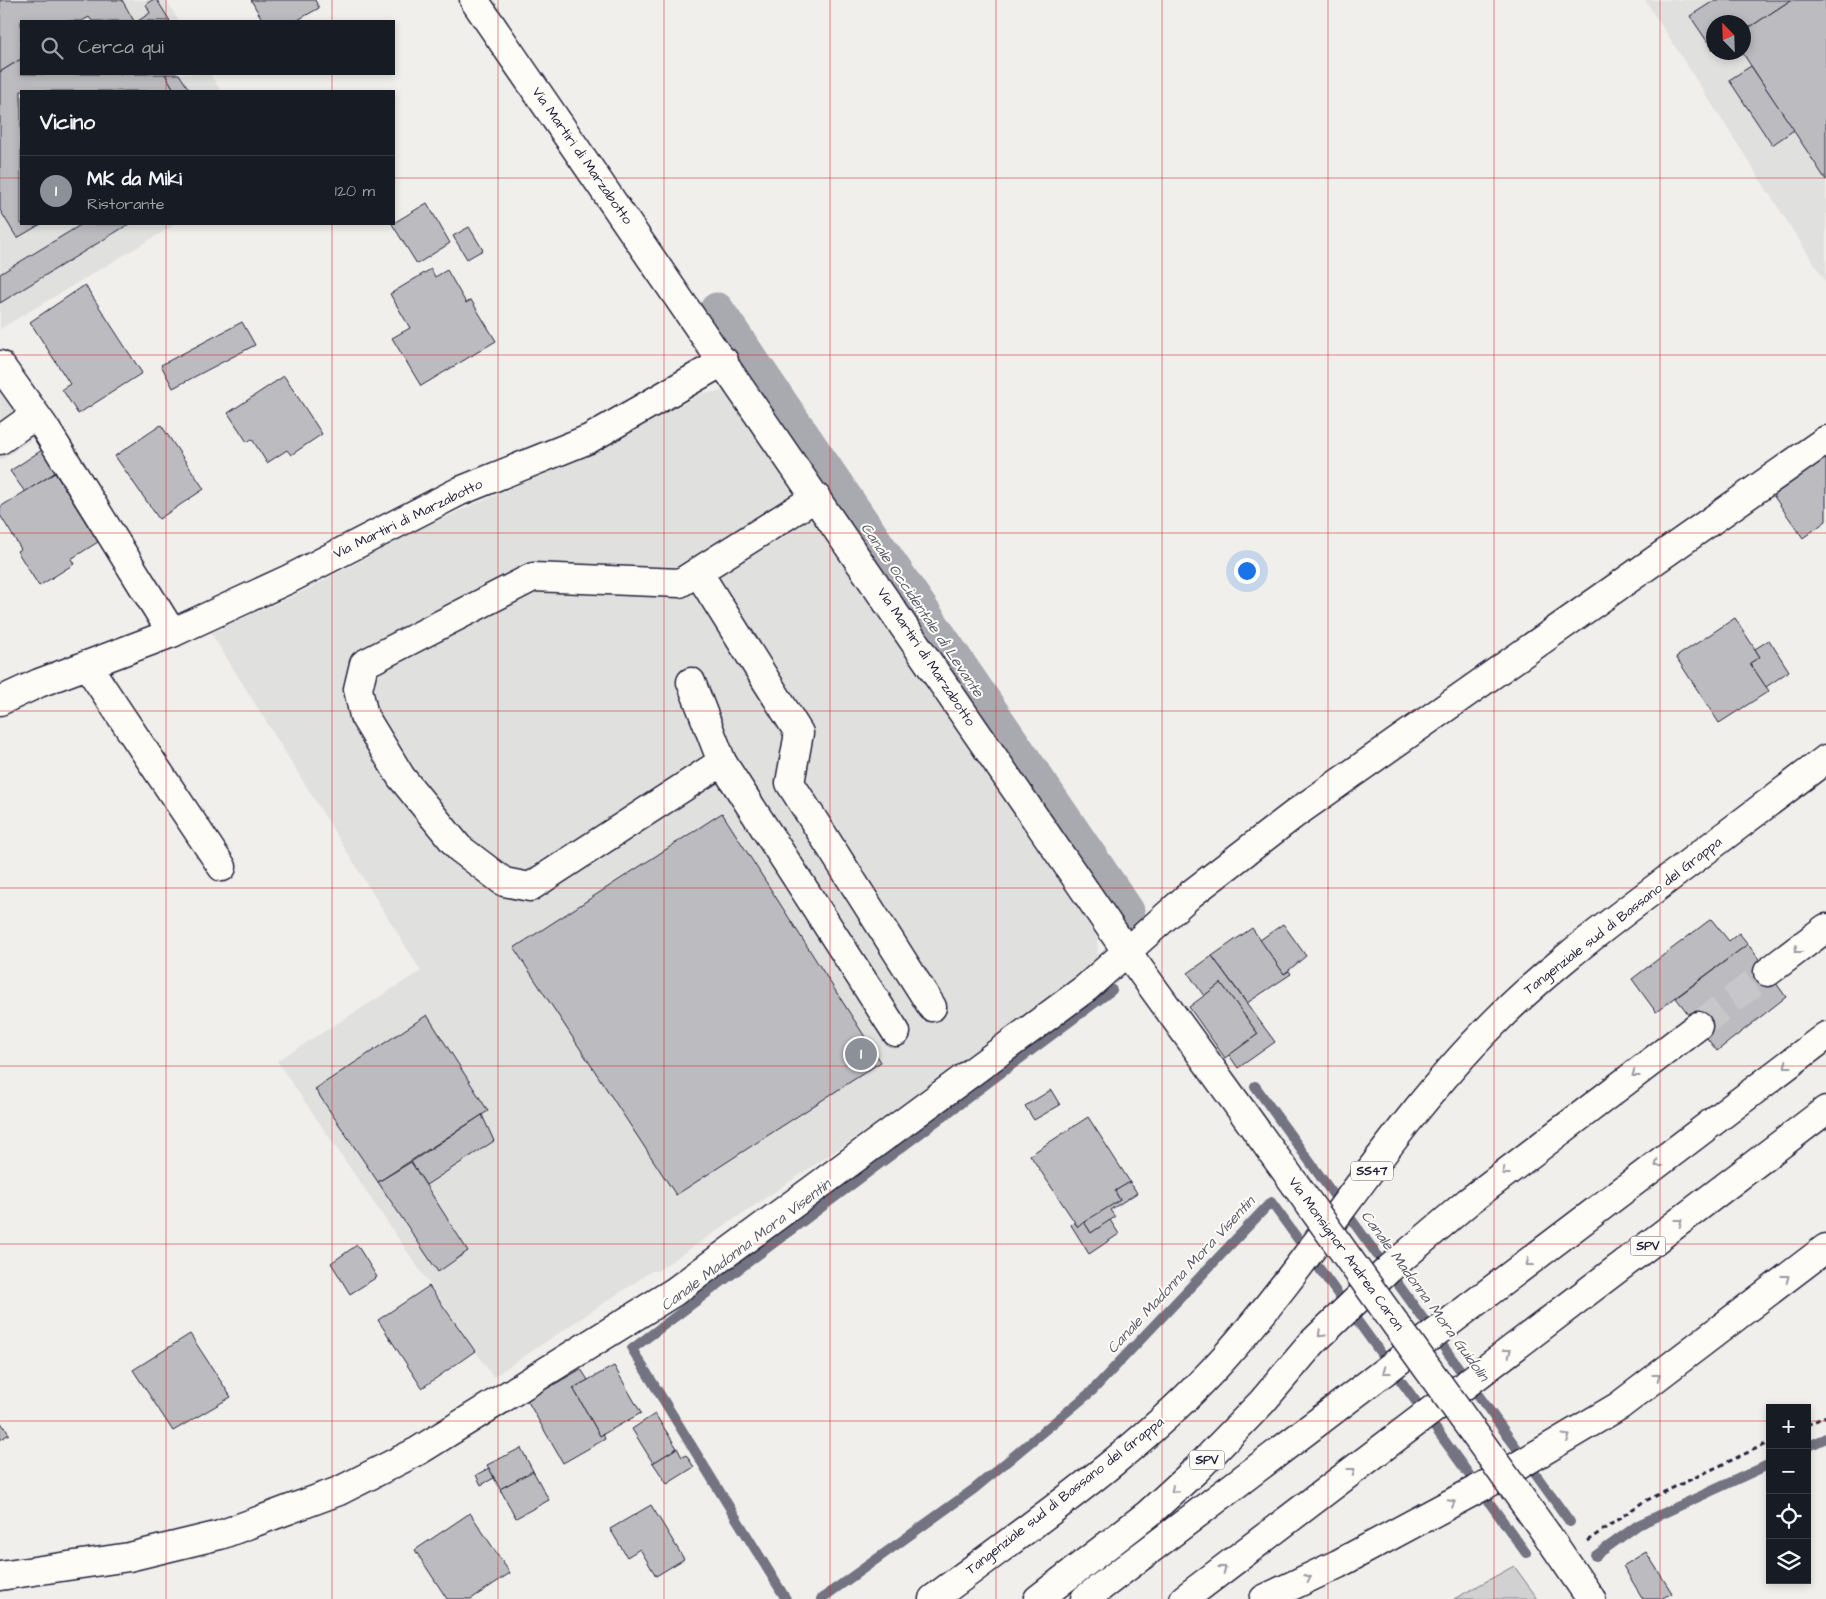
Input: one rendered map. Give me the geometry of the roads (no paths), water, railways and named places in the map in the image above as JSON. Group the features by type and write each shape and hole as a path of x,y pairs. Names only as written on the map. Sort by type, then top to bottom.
{"main road":[{"name":"Via Martiri di Marzabotto","path":"474,0 1127,952"},
{"name":"Via Martiri di Marzabotto","path":"0,701 87,665 172,634 289,579 460,491 589,439 724,362"},
{"path":"0,365 35,415 172,634"},
{"path":"0,440 35,415"},
{"path":"0,1576 129,1557 220,1535 339,1491 418,1451 674,1292 1086,988 1191,894 1296,813 1826,440"},
{"path":"722,762 530,887 512,884 504,882 459,848 401,776 364,716 358,689 364,664 533,576 680,583 816,497"},
{"path":"698,572 799,733 790,783 932,1008"},
{"path":"87,665 222,867"},
{"path":"691,682 722,762 896,1032"},
{"name":"Tangenziale sud di Bassano del Grappa","path":"933,1599 1116,1460 1162,1422 1203,1381 1273,1299 1441,1080 1511,1006 1609,924 1826,759"},
{"path":"1768,972 1826,928"},
{"name":"Via Monsignor Andrea Caron","path":"1127,952 1564,1557 1591,1599"},
{"name":"SPV","path":"1038,1599 1148,1514 1197,1469 1262,1402 1313,1342 1389,1269 1476,1195 1698,1026"},
{"name":"SPV","path":"1086,1599 1826,1036"},
{"name":"SPV","path":"1184,1599 1826,1110"},
{"path":"1264,1599 1338,1564 1470,1493 1619,1406 1826,1248"}],"waterway":[{"name":"Canale Occidentale di Levante","path":"717,310 1127,911"},
{"name":"Canale Madonna Mora Visentin","path":"786,1599 632,1349 1112,990"},
{"name":"Canale Madonna Mora Guidolin","path":"1255,1086 1570,1522"},
{"name":"Canale Madonna Mora Visentin","path":"821,1599 974,1489 1092,1391 1271,1202 1526,1553"},
{"name":"Canale Madonna Mora Guidolin","path":"1811,1445 1826,1438"},
{"name":"Canale Madonna Mora Guidolin","path":"1595,1556 1638,1525 1766,1466"}],"tunnel":[{"path":"1698,1026 1768,972"}],"place":[{"name":"MK da Miki","path":"861,1054"}]}
